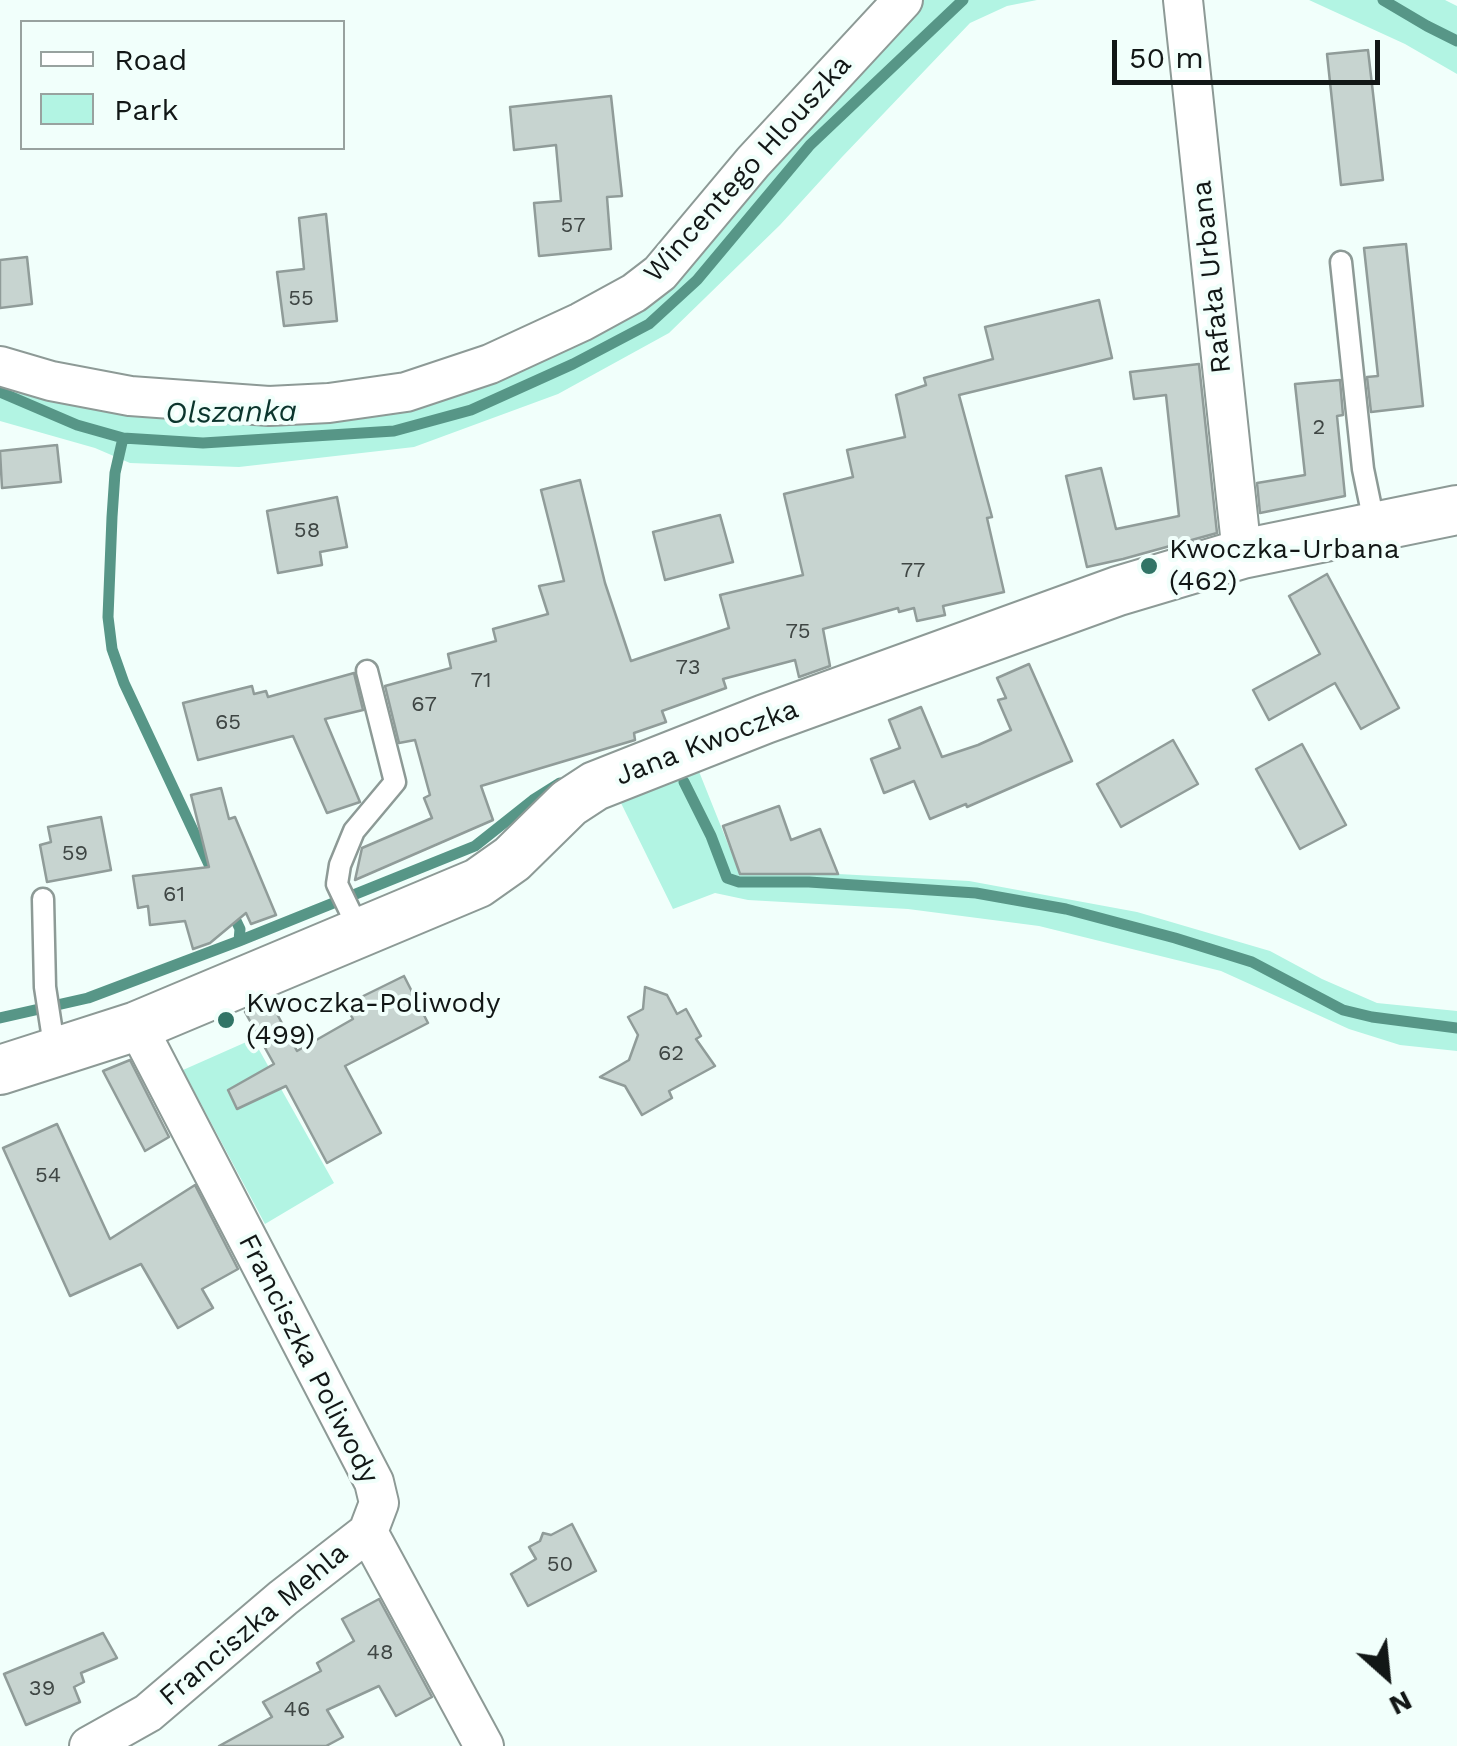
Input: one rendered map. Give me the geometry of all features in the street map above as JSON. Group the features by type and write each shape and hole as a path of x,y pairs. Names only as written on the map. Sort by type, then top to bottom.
{"street":[{"name":"Wincentego Hlouszka","path":"0,366 51,381 130,396 269,406 329,403 406,392 490,364 582,322 634,293 660,273 754,162 903,0"},
{"name":"Rafała Urbana","path":"1183,0 1242,554"},
{"name":"Jana Kwoczka","path":"0,1070 53,1044 136,1026 355,923 478,883 512,859 595,786 765,719 1118,591 1242,554 1457,510"},
{"name":"Franciszka Poliwody","path":"136,1026 374,1482 379,1503 368,1532"},
{"name":"Franciszka Mehla","path":"89,1746 148,1713 283,1598 368,1532"},
{"path":"368,1532 484,1746"}],"lane":[{"path":"1341,262 1363,468 1375,528"},
{"path":"355,923 337,884 340,864 354,830 395,782 367,671"},
{"path":"43,899 45,987 53,1044"}],"green space":[{"path":"903,0 1037,0 1007,6 970,23 780,225 669,333 558,394 414,447 239,467 130,463 95,448 0,421 0,366 129,411 216,421 302,422 588,335"},
{"path":"1309,0 1445,0 1457,6 1457,74 1405,44"},
{"path":"698,769 740,874 969,881 1137,912 1270,951 1377,1003 1457,1011 1457,1051 1400,1045 1349,1029 1221,971 1039,926 908,909 748,900 715,893 673,909 621,803"},
{"path":"253,1039 334,1183 265,1224 183,1070"}],"building":[{"path":"1368,50 1383,180 1341,185 1327,54"},
{"path":"611,96 622,196 607,197 611,249 539,256 534,203 561,201 556,145 514,150 510,107"},
{"path":"326,214 337,321 284,326 277,272 304,269 299,218"},
{"path":"1406,244 1423,406 1371,412 1367,377 1378,376 1364,248"},
{"path":"27,257 32,304 0,308 0,260"},
{"path":"1099,300 1112,358 959,395 992,517 987,518 1004,592 943,606 945,615 917,621 914,608 899,612 898,608 823,629 830,666 799,677 795,660 723,679 726,688 662,711 666,722 634,733 635,740 481,786 493,820 355,880 362,848 432,818 424,798 430,795 415,740 399,743 385,686 451,668 448,654 496,641 493,629 548,614 539,586 564,581 541,490 580,480 605,583 631,661 729,628 720,595 803,575 784,494 853,477 847,450 905,437 896,395 926,385 924,378 993,359 985,327"},
{"path":"1199,364 1217,533 1087,567 1066,476 1101,468 1116,529 1179,516 1166,395 1134,399 1130,372"},
{"path":"1340,380 1343,415 1337,416 1345,496 1260,513 1257,483 1305,475 1295,384"},
{"path":"57,445 61,482 2,488 0,451"},
{"path":"337,497 347,547 320,552 322,565 278,573 267,511"},
{"path":"720,515 733,562 665,580 653,532"},
{"path":"1327,574 1399,708 1361,729 1335,683 1269,720 1253,690 1320,654 1289,596"},
{"path":"1029,664 1072,761 930,819 914,781 884,793 871,759 900,748 889,720 921,707 942,757 978,745 1011,730 998,700 1006,698 997,678"},
{"path":"354,673 363,710 325,719 360,802 327,813 293,736 198,760 183,703 252,686 254,694 266,691 268,697"},
{"path":"1173,740 1198,784 1121,827 1097,784"},
{"path":"1302,744 1346,825 1300,849 1256,769"},
{"path":"221,788 229,819 235,817 276,915 251,924 246,913 210,943 193,949 185,921 150,925 148,906 138,908 133,876 209,867 191,795"},
{"path":"779,806 791,840 820,829 838,874 740,874 723,826"},
{"path":"101,817 111,870 47,882 40,845 51,842 48,827"},
{"path":"404,976 428,1023 345,1066 381,1133 327,1163 286,1086 237,1109 228,1090 274,1064 245,1012 270,1001 297,1051 353,1019 345,1005"},
{"path":"645,987 667,995 677,1014 686,1009 701,1036 696,1039 715,1066 669,1091 672,1098 642,1115 625,1086 600,1077 629,1060 638,1035 628,1017 643,1009"},
{"path":"130,1060 169,1137 145,1151 103,1071"},
{"path":"57,1124 110,1239 195,1185 238,1269 202,1289 213,1308 178,1328 141,1264 70,1296 3,1148"},
{"path":"572,1524 596,1571 528,1606 511,1574 536,1559 529,1547 540,1541 543,1533 551,1535"},
{"path":"379,1599 432,1697 396,1716 379,1686 327,1710 343,1737 326,1746 219,1746 272,1717 263,1702 321,1671 317,1663 354,1641 342,1619"},
{"path":"103,1633 117,1658 81,1673 84,1682 74,1687 80,1702 26,1725 4,1674"}],"waterway":[{"name":"Olszanka","path":"0,392 77,425 123,438 203,443 394,431 471,410 649,324 697,280 810,145 963,0"},
{"name":"Olszanka","path":"1383,0 1457,41"},
{"name":"Olszanka","path":"123,438 115,473 112,517 108,617 112,649 124,683 213,873"},
{"path":"684,782 727,878 739,882 809,882 976,893 1066,909 1252,962 1343,1010 1457,1028"},
{"path":"0,1018 88,998 475,846 560,783"},
{"name":"Olszanka","path":"230,908 240,929 239,941"}],"place":[{"name":"Kwoczka-Urbana (462)","path":"1149,566"},
{"name":"Kwoczka-Poliwody (499)","path":"226,1020"}]}
